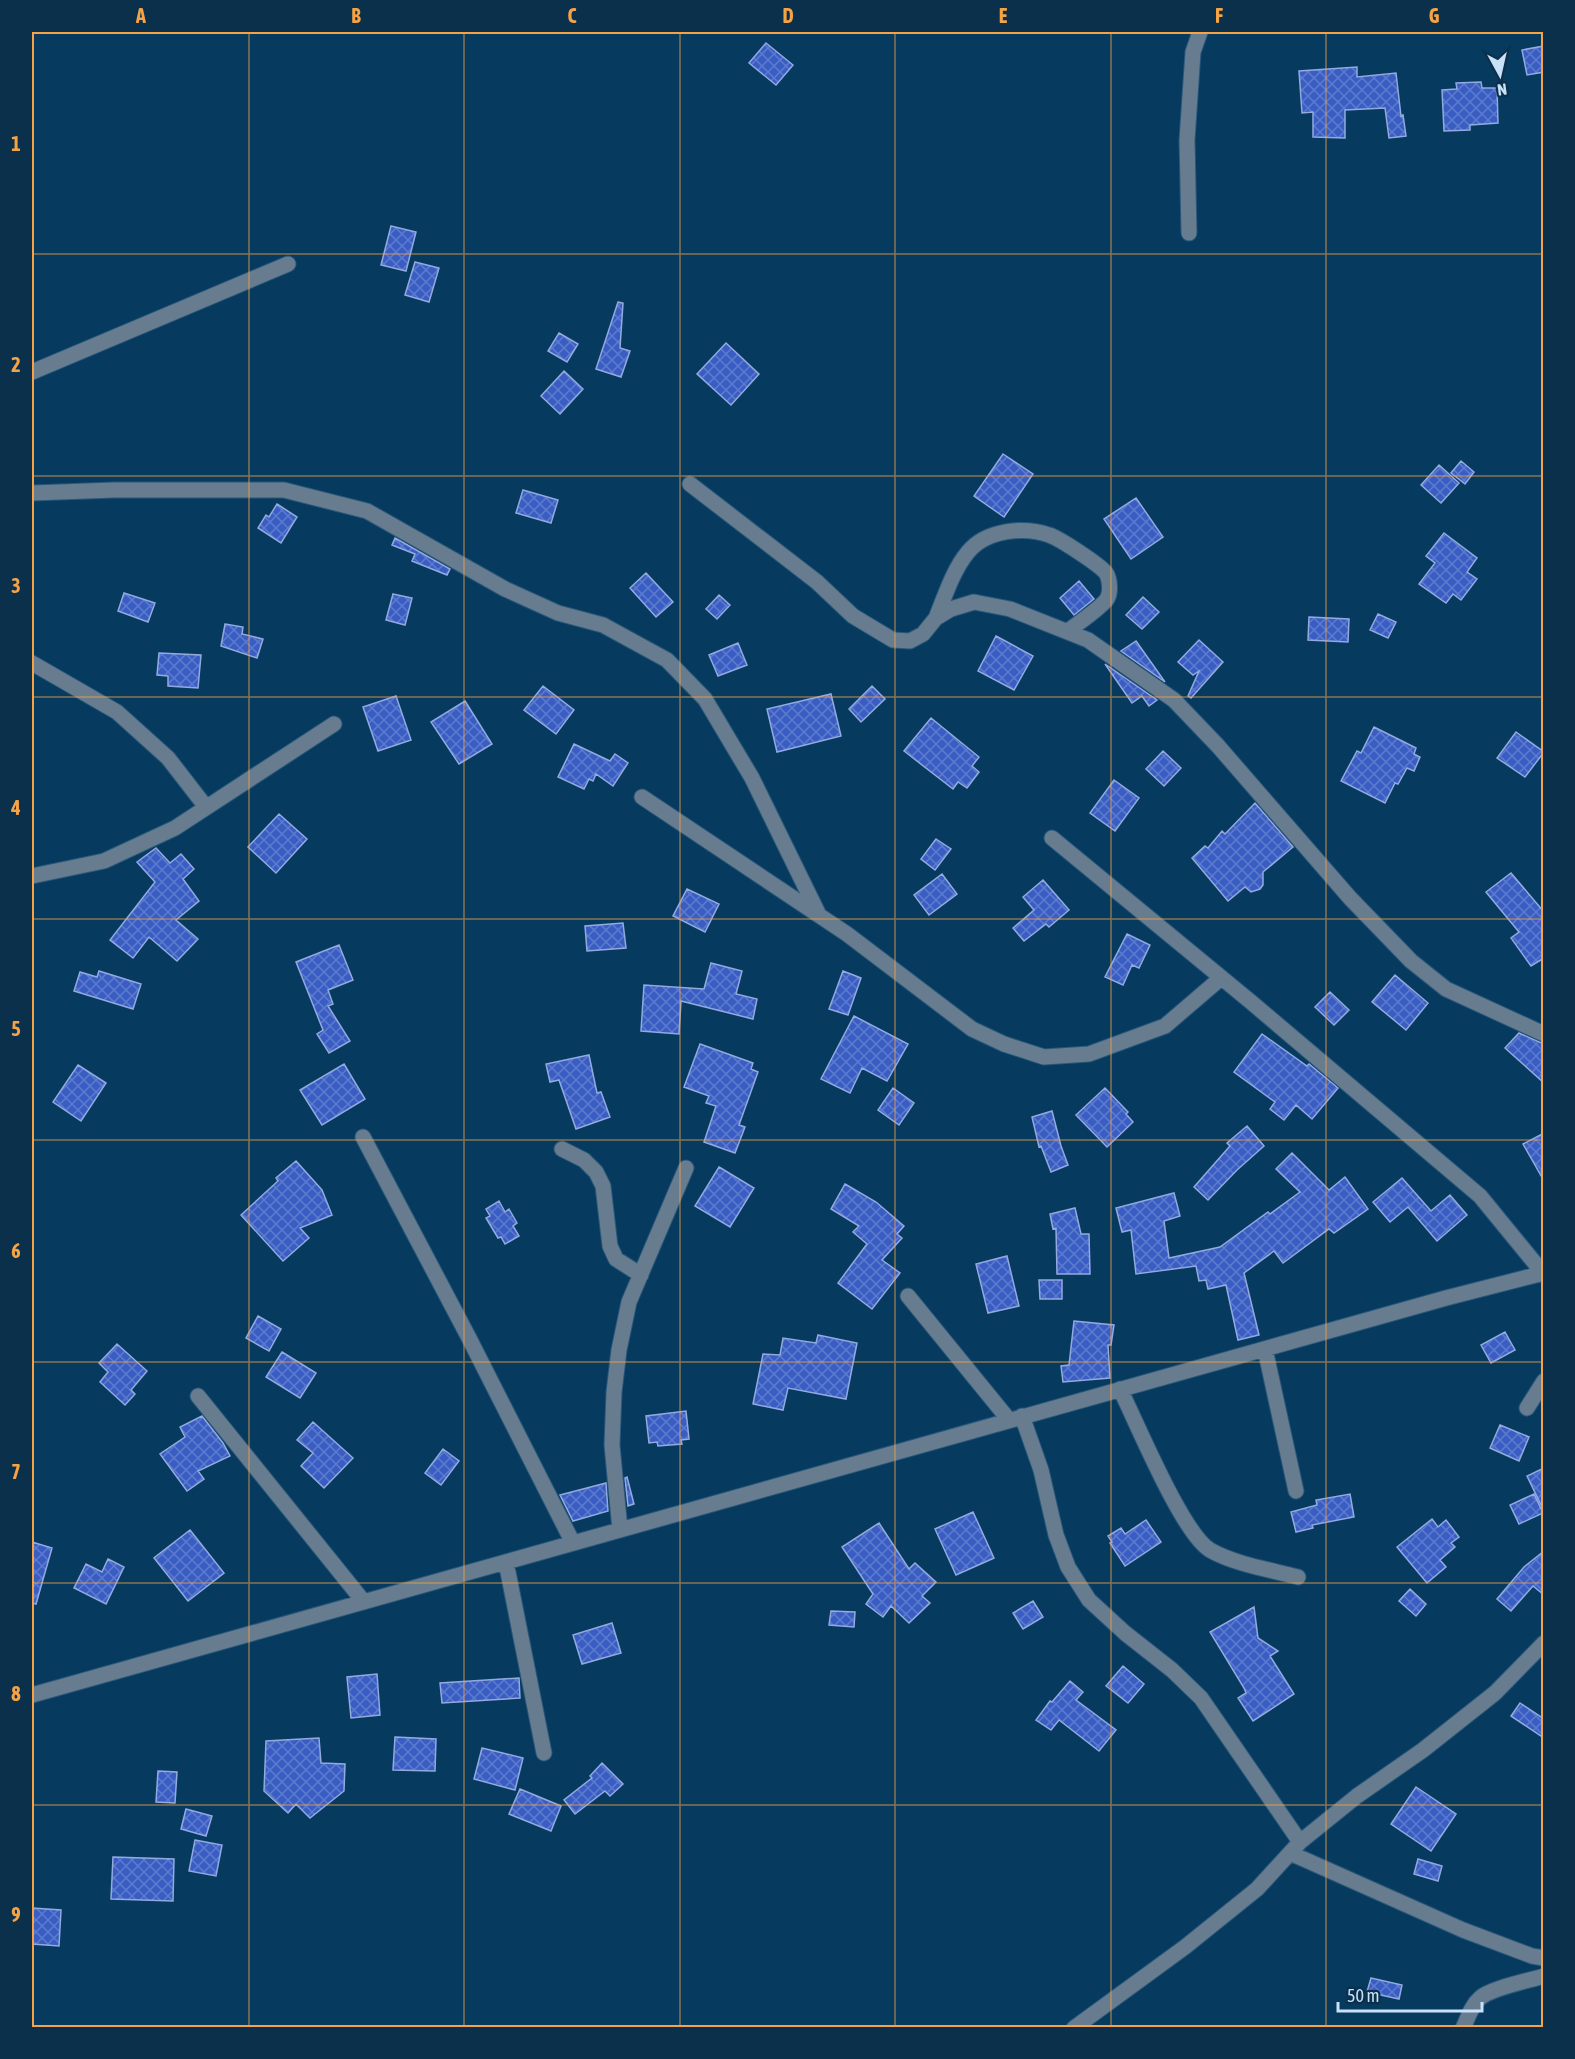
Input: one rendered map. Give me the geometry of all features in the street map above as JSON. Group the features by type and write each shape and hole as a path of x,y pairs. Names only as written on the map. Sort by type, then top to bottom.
{"street":[{"path":"1189,233 1187,140 1193,52 1200,32"},
{"path":"32,372 288,264"},
{"path":"690,484 817,582 853,616 893,640 910,641 923,634 936,618 950,583 969,551 983,540 1005,531 1048,534 1061,540 1105,572 1109,580 1110,591 1107,600 1068,631"},
{"path":"32,493 114,490 284,490 367,511 505,590 558,613 603,625 667,660 705,699 753,777 819,915"},
{"path":"936,618 951,609 974,602 1010,609 1088,640 1174,700 1218,746 1350,898 1411,961 1446,989 1544,1034"},
{"path":"32,663 117,712 168,758 206,807"},
{"path":"32,876 104,861 175,828 334,724"},
{"path":"642,797 847,934 972,1029 1004,1044 1044,1057 1089,1054 1165,1026 1221,978"},
{"path":"32,1695 1265,1348 1543,1273 1480,1196 1052,838"},
{"path":"363,1137 469,1338 573,1543"},
{"path":"562,1149 584,1160 596,1172 603,1186 610,1246 615,1259 641,1275"},
{"path":"620,1530 612,1445 614,1392 619,1350 629,1302 686,1168"},
{"path":"908,1296 1016,1418 1041,1470 1056,1535 1068,1567 1089,1600 1125,1633 1172,1670 1201,1698 1295,1847 1463,1930 1532,1956 1544,1958"},
{"path":"1265,1348 1296,1491"},
{"path":"1527,1408 1544,1381"},
{"path":"1120,1389 1176,1505 1207,1548 1223,1556 1298,1577"},
{"path":"198,1396 364,1602"},
{"path":"506,1562 544,1753"},
{"path":"1074,2028 1185,1947 1257,1889 1295,1847 1357,1796 1423,1750 1495,1693 1544,1643"},
{"path":"1463,2028 1480,1997 1544,1976"}],"building":[{"path":"766,43 793,65 776,85 749,63"},
{"path":"1544,46 1544,72 1527,75 1522,50"},
{"path":"1357,67 1357,77 1396,73 1401,116 1403,115 1406,136 1389,138 1385,108 1345,110 1345,138 1313,137 1313,112 1302,113 1299,71"},
{"path":"1481,82 1482,88 1497,88 1498,123 1470,125 1470,130 1444,131 1442,90 1457,89 1456,83"},
{"path":"391,226 416,232 406,271 381,265"},
{"path":"415,262 439,268 429,302 405,295"},
{"path":"618,302 623,303 620,348 630,351 621,377 596,369"},
{"path":"559,333 578,344 567,362 548,351"},
{"path":"726,343 759,374 731,405 697,374"},
{"path":"564,371 583,389 560,414 541,396"},
{"path":"1003,454 1033,474 1004,517 974,496"},
{"path":"1461,461 1474,472 1465,484 1451,473"},
{"path":"1439,465 1459,483 1441,503 1421,485"},
{"path":"523,490 558,500 551,523 516,513"},
{"path":"1136,498 1163,537 1131,559 1104,519"},
{"path":"277,504 297,517 281,543 258,528"},
{"path":"1444,533 1477,558 1467,572 1477,579 1461,600 1453,594 1446,603 1419,584 1435,563 1426,556"},
{"path":"395,538 450,569 447,575 412,561 415,554 392,545"},
{"path":"646,573 673,602 656,617 630,588"},
{"path":"1079,581 1094,599 1074,615 1060,598"},
{"path":"124,593 155,603 148,622 118,611"},
{"path":"393,594 412,598 405,625 386,620"},
{"path":"719,595 730,605 717,619 706,609"},
{"path":"1143,597 1159,612 1142,629 1126,615"},
{"path":"1378,614 1396,622 1388,638 1370,630"},
{"path":"1309,617 1349,619 1348,642 1308,640"},
{"path":"225,624 243,627 242,634 263,639 257,658 221,646"},
{"path":"996,636 1033,656 1014,690 978,671"},
{"path":"1199,640 1223,662 1191,698 1188,696 1199,671 1193,675 1178,662"},
{"path":"1136,641 1165,682 1121,651"},
{"path":"738,643 747,665 718,676 709,655"},
{"path":"159,653 201,655 198,688 168,686 168,676 157,675"},
{"path":"1105,664 1157,700 1149,706 1142,696 1132,703"},
{"path":"543,686 574,710 556,734 524,710"},
{"path":"872,686 885,699 861,722 849,709"},
{"path":"831,694 841,736 777,752 767,709"},
{"path":"396,696 411,740 378,751 363,707"},
{"path":"465,701 492,744 459,764 431,722"},
{"path":"931,718 979,757 972,766 979,772 967,788 958,782 953,789 904,751"},
{"path":"1374,727 1416,748 1414,754 1420,757 1414,771 1407,768 1398,784 1395,783 1385,803 1341,781 1357,751 1361,753"},
{"path":"1516,732 1544,752 1525,777 1497,758"},
{"path":"574,744 610,761 615,754 628,763 613,786 596,774 593,781 589,779 584,789 558,777"},
{"path":"1163,751 1181,768 1164,786 1146,769"},
{"path":"1114,780 1139,798 1115,831 1090,813"},
{"path":"1255,803 1293,847 1263,872 1263,885 1260,889 1251,892 1245,887 1228,901 1192,858 1205,846 1208,848 1222,831 1225,834"},
{"path":"279,814 307,839 276,873 248,847"},
{"path":"936,839 951,849 935,870 921,859"},
{"path":"156,848 170,863 181,854 194,869 183,879 199,901 176,920 198,939 177,961 149,937 133,958 110,940 155,882 137,862"},
{"path":"1511,873 1544,912 1544,958 1531,966 1511,938 1519,932 1486,892"},
{"path":"942,874 957,894 929,915 914,895"},
{"path":"1043,880 1069,910 1049,927 1046,924 1024,941 1013,928 1034,910 1023,897"},
{"path":"687,889 719,904 705,932 673,916"},
{"path":"623,923 626,948 587,951 585,926"},
{"path":"1127,934 1150,945 1139,968 1132,965 1123,985 1105,977"},
{"path":"339,945 353,980 328,990 333,1004 328,1006 350,1041 329,1053 317,1034 323,1030 296,962"},
{"path":"711,963 742,971 736,994 757,999 753,1019 681,1001 679,1034 641,1031 644,985 704,989"},
{"path":"99,971 141,984 133,1009 74,991 80,972 97,977"},
{"path":"843,971 861,978 848,1015 829,1009"},
{"path":"1395,975 1428,1003 1406,1030 1372,1002"},
{"path":"1330,992 1349,1010 1334,1025 1315,1007"},
{"path":"854,1016 908,1044 887,1081 862,1068 850,1093 821,1079"},
{"path":"1519,1033 1544,1044 1544,1083 1505,1048"},
{"path":"1262,1034 1307,1066 1309,1064 1338,1088 1312,1119 1296,1105 1284,1120 1270,1109 1275,1102 1234,1072"},
{"path":"700,1044 753,1063 751,1069 758,1072 739,1125 745,1127 735,1153 704,1142 716,1106 706,1103 709,1096 684,1087"},
{"path":"589,1055 597,1093 601,1092 610,1117 576,1129 559,1080 550,1082 546,1064"},
{"path":"344,1064 365,1099 322,1125 300,1090"},
{"path":"78,1065 106,1083 81,1121 53,1102"},
{"path":"893,1088 914,1103 899,1125 878,1110"},
{"path":"1105,1088 1128,1112 1126,1114 1133,1122 1107,1147 1076,1115"},
{"path":"1052,1111 1068,1165 1051,1172 1041,1146 1039,1147 1032,1117"},
{"path":"1247,1126 1264,1146 1208,1200 1194,1187 1230,1146 1227,1143"},
{"path":"1544,1133 1544,1181 1523,1144"},
{"path":"1292,1153 1329,1190 1345,1177 1368,1209 1334,1233 1329,1229 1283,1263 1274,1251 1244,1273 1259,1335 1238,1340 1226,1285 1208,1289 1206,1280 1199,1281 1196,1266 1136,1274 1131,1230 1122,1232 1116,1208 1174,1193 1180,1216 1164,1221 1169,1258 1220,1247 1300,1192 1276,1169"},
{"path":"296,1161 322,1190 332,1215 300,1228 309,1238 283,1261 241,1215 278,1181 276,1178"},
{"path":"719,1167 754,1188 730,1227 695,1206"},
{"path":"1402,1178 1431,1211 1450,1195 1467,1215 1437,1241 1408,1207 1390,1222 1373,1202"},
{"path":"845,1184 876,1202 904,1226 897,1234 902,1238 882,1260 900,1273 872,1309 838,1283 867,1244 853,1232 859,1226 831,1209"},
{"path":"499,1201 505,1212 509,1209 517,1223 513,1226 519,1236 505,1244 501,1237 498,1238 486,1218 490,1216 486,1209"},
{"path":"1075,1208 1081,1234 1089,1234 1090,1274 1057,1274 1056,1228 1053,1229 1050,1214"},
{"path":"1007,1256 1019,1306 988,1313 976,1264"},
{"path":"1039,1280 1062,1280 1062,1299 1040,1299"},
{"path":"258,1316 281,1329 269,1351 246,1338"},
{"path":"1074,1321 1114,1325 1111,1345 1108,1345 1110,1378 1063,1382 1061,1366 1069,1365"},
{"path":"1505,1332 1515,1350 1491,1363 1481,1345"},
{"path":"818,1335 857,1343 846,1399 788,1388 783,1410 753,1404 763,1354 780,1355 783,1338 816,1343"},
{"path":"117,1344 147,1371 131,1390 135,1394 125,1405 100,1382 108,1372 99,1363"},
{"path":"282,1352 316,1373 300,1398 266,1377"},
{"path":"686,1411 689,1439 681,1440 682,1444 658,1446 657,1442 649,1443 646,1416"},
{"path":"202,1416 230,1456 198,1471 204,1479 187,1491 160,1454 185,1437 180,1427"},
{"path":"313,1422 353,1458 324,1488 301,1466 313,1453 297,1440"},
{"path":"1500,1425 1529,1437 1519,1461 1490,1448"},
{"path":"443,1449 459,1461 441,1485 425,1473"},
{"path":"1544,1468 1544,1511 1527,1476"},
{"path":"627,1477 634,1504 628,1506 625,1478"},
{"path":"606,1483 608,1511 573,1521 560,1495"},
{"path":"1350,1494 1354,1517 1312,1525 1313,1528 1296,1532 1291,1512 1317,1505 1316,1500"},
{"path":"1534,1494 1543,1513 1519,1524 1510,1505"},
{"path":"973,1512 994,1558 956,1575 935,1529"},
{"path":"1432,1519 1438,1527 1446,1520 1459,1537 1451,1543 1455,1547 1440,1560 1446,1567 1427,1583 1397,1547"},
{"path":"1146,1520 1161,1542 1125,1566 1108,1536 1121,1528 1125,1534"},
{"path":"879,1523 909,1569 915,1563 936,1582 922,1596 930,1603 909,1623 891,1606 883,1617 866,1604 873,1594 842,1547"},
{"path":"190,1530 224,1573 188,1601 154,1558"},
{"path":"32,1542 52,1548 36,1604 32,1603"},
{"path":"1544,1551 1544,1595 1533,1586 1511,1611 1497,1599 1524,1567"},
{"path":"108,1559 124,1567 106,1604 74,1588 86,1564 102,1572"},
{"path":"1410,1589 1426,1604 1416,1616 1399,1601"},
{"path":"1033,1601 1043,1617 1023,1629 1013,1613"},
{"path":"1254,1607 1258,1638 1278,1651 1270,1656 1294,1694 1253,1721 1238,1698 1246,1693 1244,1688 1210,1632"},
{"path":"831,1611 855,1612 854,1627 829,1625"},
{"path":"612,1623 621,1653 582,1664 573,1635"},
{"path":"1123,1666 1144,1684 1128,1703 1106,1686"},
{"path":"377,1674 380,1715 351,1718 347,1677"},
{"path":"519,1678 520,1698 442,1703 440,1683"},
{"path":"1070,1681 1083,1692 1076,1700 1116,1730 1099,1751 1059,1720 1051,1730 1036,1720 1050,1701 1052,1702"},
{"path":"1520,1703 1544,1719 1544,1738 1511,1716"},
{"path":"395,1737 436,1739 435,1771 393,1770"},
{"path":"319,1738 321,1763 345,1764 344,1791 310,1818 296,1804 288,1813 264,1791 266,1741"},
{"path":"482,1748 523,1758 515,1790 474,1779"},
{"path":"602,1763 623,1784 610,1796 605,1791 575,1814 564,1800 592,1778 590,1776"},
{"path":"158,1771 177,1772 175,1803 156,1802"},
{"path":"1416,1787 1456,1814 1431,1851 1391,1824"},
{"path":"520,1789 561,1806 551,1831 509,1814"},
{"path":"186,1809 212,1816 206,1836 181,1829"},
{"path":"195,1840 222,1845 216,1876 189,1871"},
{"path":"113,1857 174,1859 173,1901 111,1899"},
{"path":"1418,1859 1442,1866 1438,1881 1414,1874"},
{"path":"32,1908 61,1910 59,1946 32,1944"},
{"path":"1371,1978 1402,1985 1399,1999 1367,1992"}]}
